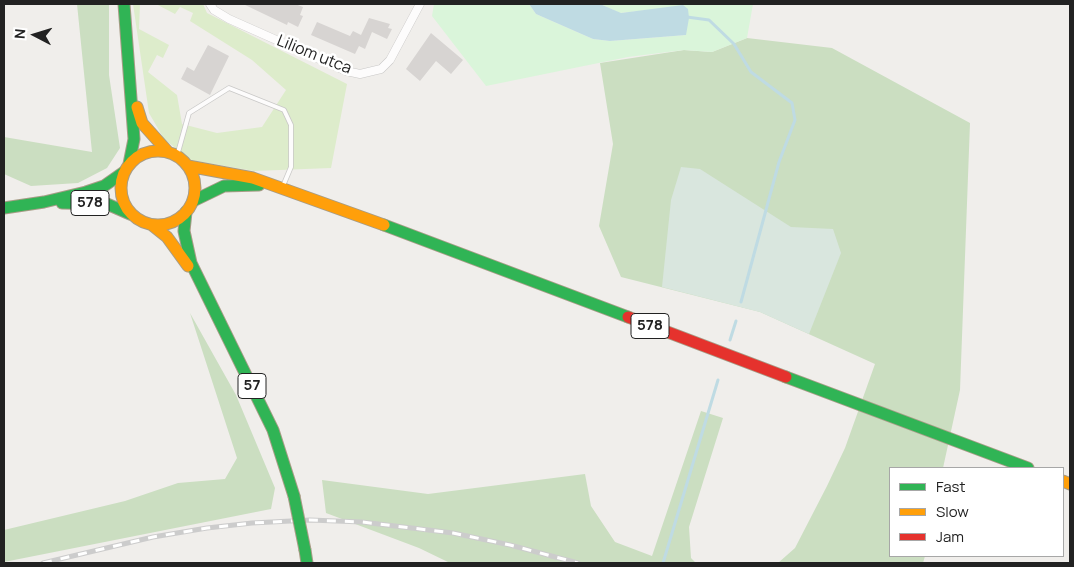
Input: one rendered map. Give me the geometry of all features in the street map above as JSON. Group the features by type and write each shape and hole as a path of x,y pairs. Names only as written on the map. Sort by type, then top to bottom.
{"main road":[{"path":"124,4 134,139 121,192 126,207 132,215"},
{"path":"132,92 142,123 188,166"},
{"path":"127,168 145,153 159,151 173,154"},
{"name":"578","path":"188,166 253,178 1025,467"},
{"name":"57","path":"188,166 195,183 192,201 186,212 184,223 185,238 199,282"},
{"name":"578","path":"4,208 44,202 104,186 127,168"},
{"name":"578","path":"192,201 224,186 276,187"},
{"name":"578","path":"44,202 107,204 132,215"},
{"path":"152,225 173,222 186,212"},
{"name":"57","path":"132,215 152,225 168,238 199,282 273,430 294,496 306,563"}],"street":[{"name":"Liliom utca","path":"210,4 214,10 230,19 346,71 360,74 382,69 390,60 420,4"}],"lane":[{"path":"173,154 189,113 229,88 284,110 290,125 291,167 276,187"}],"green space":[{"path":"77,4 109,4 109,75 120,148 107,168 78,183 31,186 4,174 4,137 92,152"},
{"path":"133,4 140,4 139,29 169,45 163,58 157,55 148,72 177,95 182,124 217,133 262,127 286,90 252,60 190,21 193,13 180,7 175,14 156,4 203,4 207,13 347,84 331,168 254,171 191,160 164,139 149,113"},
{"path":"434,4 529,4 536,14 593,39 610,41 686,35 650,10 620,13 600,4 753,4 747,38 712,52 684,50 628,57 486,86 432,16"},
{"path":"747,38 832,48 970,123 960,390 943,467 889,467 889,557 925,557 923,563 778,563 795,548 827,486 845,448 875,364 760,312 621,277 599,226 613,144 600,63 684,50 712,52"},
{"path":"190,313 236,395 275,488 271,509 4,562 4,530 125,501 178,483 225,479 237,458"},
{"path":"701,411 723,418 689,527 691,558 696,563 450,563 419,548 326,513 322,480 428,494 585,474 591,506 615,542 652,556"}],"shaded area":[{"path":"681,167 700,169 791,227 833,229 841,253 809,334 760,312 662,287 671,200"}],"water":[{"path":"529,4 600,4 621,13 683,5 688,9 689,18 686,35 610,41 593,39 536,14"}],"building":[{"path":"243,4 295,4 303,7 300,15 303,16 298,27 288,22 287,25"},
{"path":"369,18 390,24 388,28 392,29 387,39 372,32 365,49 359,46 355,54 311,35 317,22 350,36 353,31 361,35"},
{"path":"431,33 463,60 451,74 436,61 420,81 406,69"},
{"path":"208,45 229,56 210,95 181,79 187,67 194,71"}],"waterway":[{"path":"687,17 709,20 734,44 751,72 792,103 795,120 779,162 741,302"},
{"path":"730,340 736,321"},
{"path":"663,563 718,380"}],"railway":[{"path":"43,563 153,537 207,528 252,523 310,520 362,522 453,533 510,545 578,563"}],"traffic: fast":[{"path":"124,4 134,139 129,164"},
{"path":"4,208 44,202 86,192 104,186 124,172"},
{"path":"193,201 224,186 259,185"},
{"path":"62,203 107,204 130,214"},
{"path":"186,212 184,231 191,263 273,430 294,496"},
{"path":"384,225 628,317"},
{"path":"786,377 1025,467"},
{"path":"294,496 305,550"},
{"path":"305,550 307,563"}],"traffic: slow":[{"path":"137,107 142,123 168,152"},
{"path":"158,151 179,157 189,167 195,188 189,209 179,219 158,225 137,219 127,209 121,188 127,167 137,157 158,151"},
{"path":"188,166 253,178 384,225"},
{"path":"152,225 167,237 188,266"},
{"path":"1064,481 1070,484"}],"traffic: jam":[{"path":"628,317 786,377"}]}
